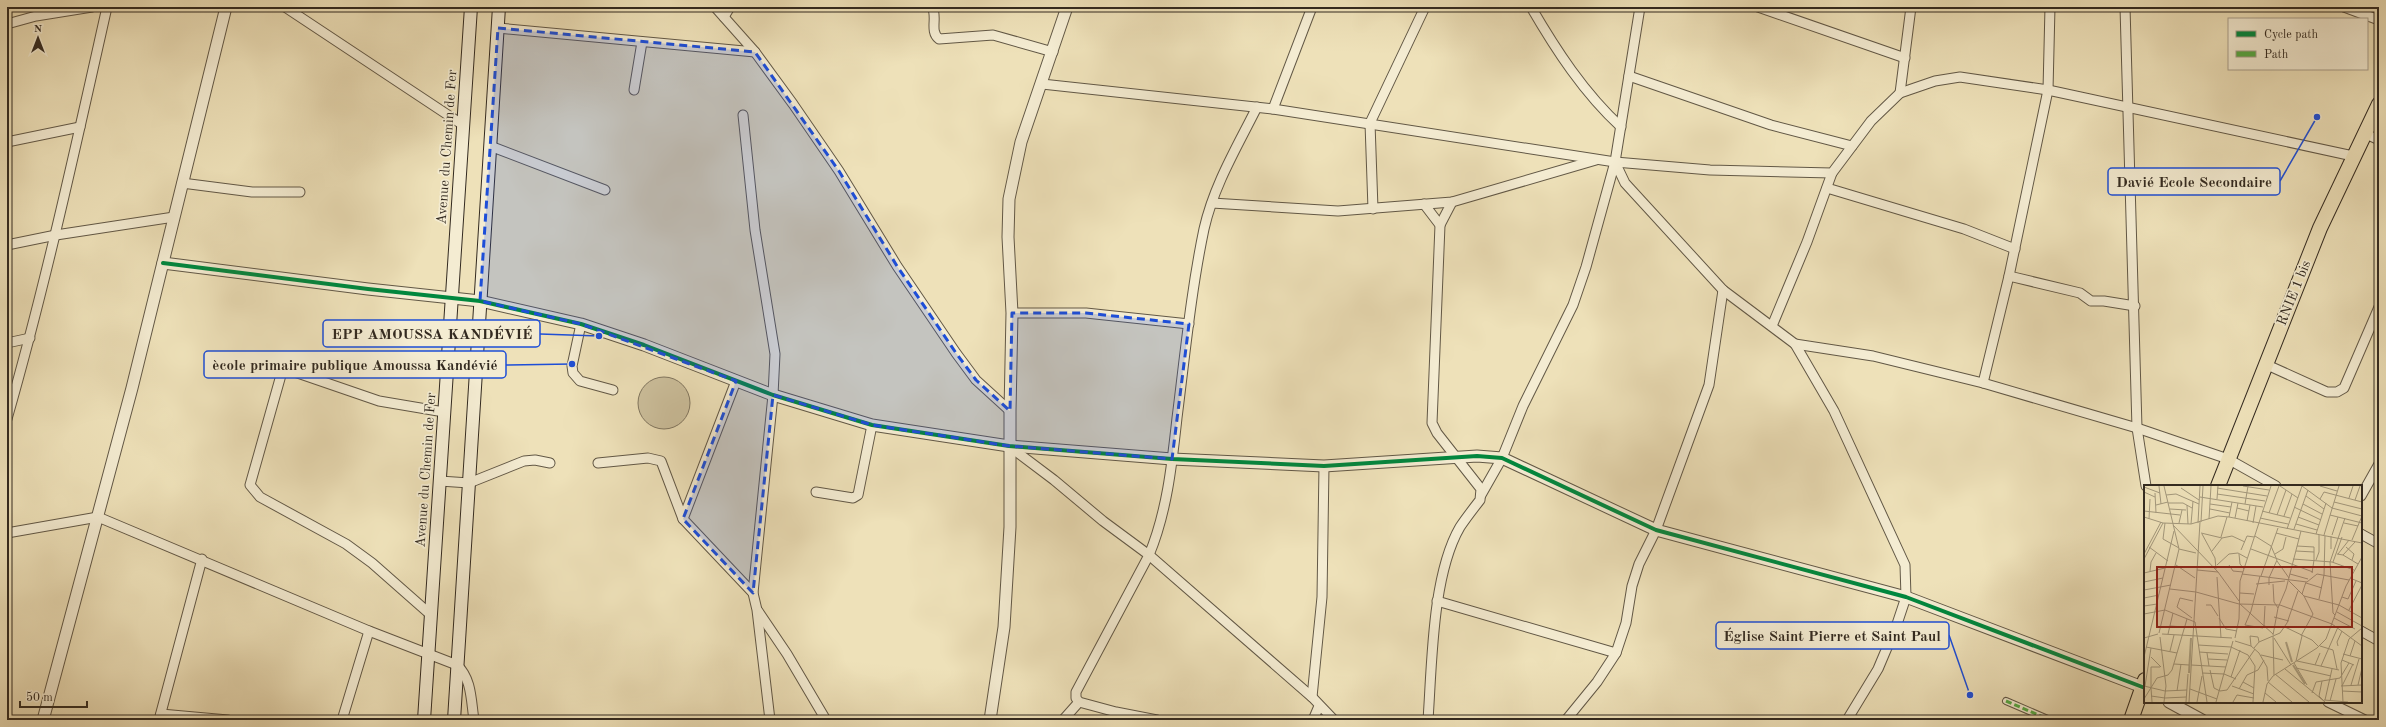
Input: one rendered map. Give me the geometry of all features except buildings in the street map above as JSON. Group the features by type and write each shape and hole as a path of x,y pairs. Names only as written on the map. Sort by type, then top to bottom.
{"main road":[{"name":"Avenue du Chemin de Fer","path":"424,720 471,7"},
{"path":"454,720 500,7"},
{"name":"RNIE 1 bis","path":"2218,485 2320,228 2379,104"},
{"path":"2131,720 2144,685"}],"street":[{"path":"7,24 36,16 92,7"},
{"path":"7,419 30,338 56,234 107,7"},
{"path":"43,720 98,517 226,7"},
{"path":"285,7 463,125"},
{"path":"714,7 755,52 834,165 896,266 956,353 976,380 1010,412"},
{"path":"724,17 730,7"},
{"path":"932,7 934,11 934,32 939,39 993,35 1053,52"},
{"path":"1274,109 1312,7"},
{"path":"1373,209 1370,124 1425,7"},
{"path":"1532,7 1587,91 1602,110 1621,127"},
{"path":"1428,720 1437,601 1445,566 1459,528 1480,500 1481,495 1502,458 1523,406 1542,372 1580,288 1615,162 1640,7"},
{"path":"1758,7 1905,58"},
{"path":"1900,93 1911,7"},
{"path":"1982,383 2010,276 2048,90 2050,7"},
{"path":"2125,7 2136,306 2137,428 2146,485"},
{"path":"2344,7 2379,20"},
{"path":"990,720 1004,627 1010,527 1009,446 1012,313 1008,237 1010,193 1021,142 1053,52 1064,9"},
{"path":"498,28 755,52"},
{"path":"634,90 642,42"},
{"path":"1629,76 1771,125 1852,146"},
{"path":"1772,326 1832,173 1871,120 1900,93 1935,81 1960,77 2048,90 2353,156"},
{"path":"1042,84 1274,109 1615,162 1710,170 1832,173"},
{"path":"1157,720 1116,712 1079,702 1076,698 1076,692 1149,555 1157,535 1172,459 1189,324 1204,229 1221,177 1257,107"},
{"path":"742,115 755,230 774,354 773,395 753,593 757,610 770,720"},
{"path":"7,142 80,127"},
{"path":"2364,134 2379,140"},
{"path":"490,146 605,190"},
{"path":"1212,203 1338,211 1452,202 1598,160"},
{"path":"1615,162 1625,183 1723,290 1795,344 1834,411 1905,565 1906,596 1878,669 1847,720"},
{"path":"182,183 252,192 300,192"},
{"path":"1827,188 1964,229 2015,249"},
{"path":"1452,202 1440,225 1432,423 1437,433 1481,489 1481,495"},
{"path":"1424,204 1440,225"},
{"path":"7,245 56,234 174,217"},
{"path":"163,262 368,289 480,301 581,324 644,345 773,395 872,425 1009,446 1172,459 1324,466 1457,458 1502,458 1656,530 1906,596 2144,685"},
{"path":"2010,276 2080,294 2091,301 2104,301 2136,306"},
{"path":"1566,720 1597,682 1616,653 1626,623 1632,586 1639,564 1656,530 1709,385 1723,290"},
{"path":"2265,364 2327,392 2337,392 2344,388 2379,307"},
{"path":"1012,313 1086,313 1189,324"},
{"path":"581,324 572,366 573,373 580,380 613,390"},
{"path":"7,343 30,338"},
{"path":"1795,344 1873,356 1982,383 2137,428 2228,459 2274,485"},
{"path":"431,615 372,563 346,544 260,497 250,485 283,368 379,402 444,412"},
{"path":"683,519 736,381"},
{"path":"816,492 853,498 858,495 872,425"},
{"path":"1009,446 1054,480 1103,521 1149,555 1312,697 1334,720"},
{"path":"598,463 648,458 661,461 683,519 753,593"},
{"path":"440,482 469,483 524,461 535,460 550,463"},
{"path":"2362,494 2379,464"},
{"path":"1312,697 1322,597 1324,466"},
{"path":"7,533 98,517 202,559 428,656 457,666 463,671 467,681 474,720"},
{"path":"2362,535 2379,544"},
{"path":"202,559 160,717 228,720"},
{"path":"1437,601 1616,653"},
{"path":"757,610 788,654 826,720"},
{"path":"342,720 369,631"},
{"path":"2362,632 2379,641"},
{"path":"2006,701 2050,720"},
{"path":"1063,720 1079,702"},
{"path":"2171,703 2202,720"},
{"path":"2330,703 2365,720"},
{"path":"1313,720 1319,706"}],"highlighted area":[{"path":"498,28 755,52 839,171 897,266 956,353 976,380 1010,411 1012,313 1086,313 1189,324 1172,459 1009,446 872,425 773,395 753,593 683,519 736,381 581,324 480,301"}],"shaded area":[{"path":"664,377 674,379 682,385 688,393 690,403 688,413 682,421 674,427 664,429 654,427 646,421 640,413 638,403 640,393 646,385 654,379"}],"marked path":[{"path":"2006,701 2050,720"}],"cycle path":[{"path":"163,263 368,289 480,301 581,324 644,345 773,395 872,425 1009,446 1172,459 1324,466 1477,456 1502,458 1656,530 1906,597 2144,688"}],"place":[{"name":"Davié Ecole Secondaire","path":"2317,117"},
{"name":"EPP AMOUSSA KANDÉVIÉ","path":"599,336"},
{"name":"ècole primaire publique Amoussa Kandévié","path":"572,364"},
{"name":"Église Saint Pierre et Saint Paul","path":"1970,695"}]}
